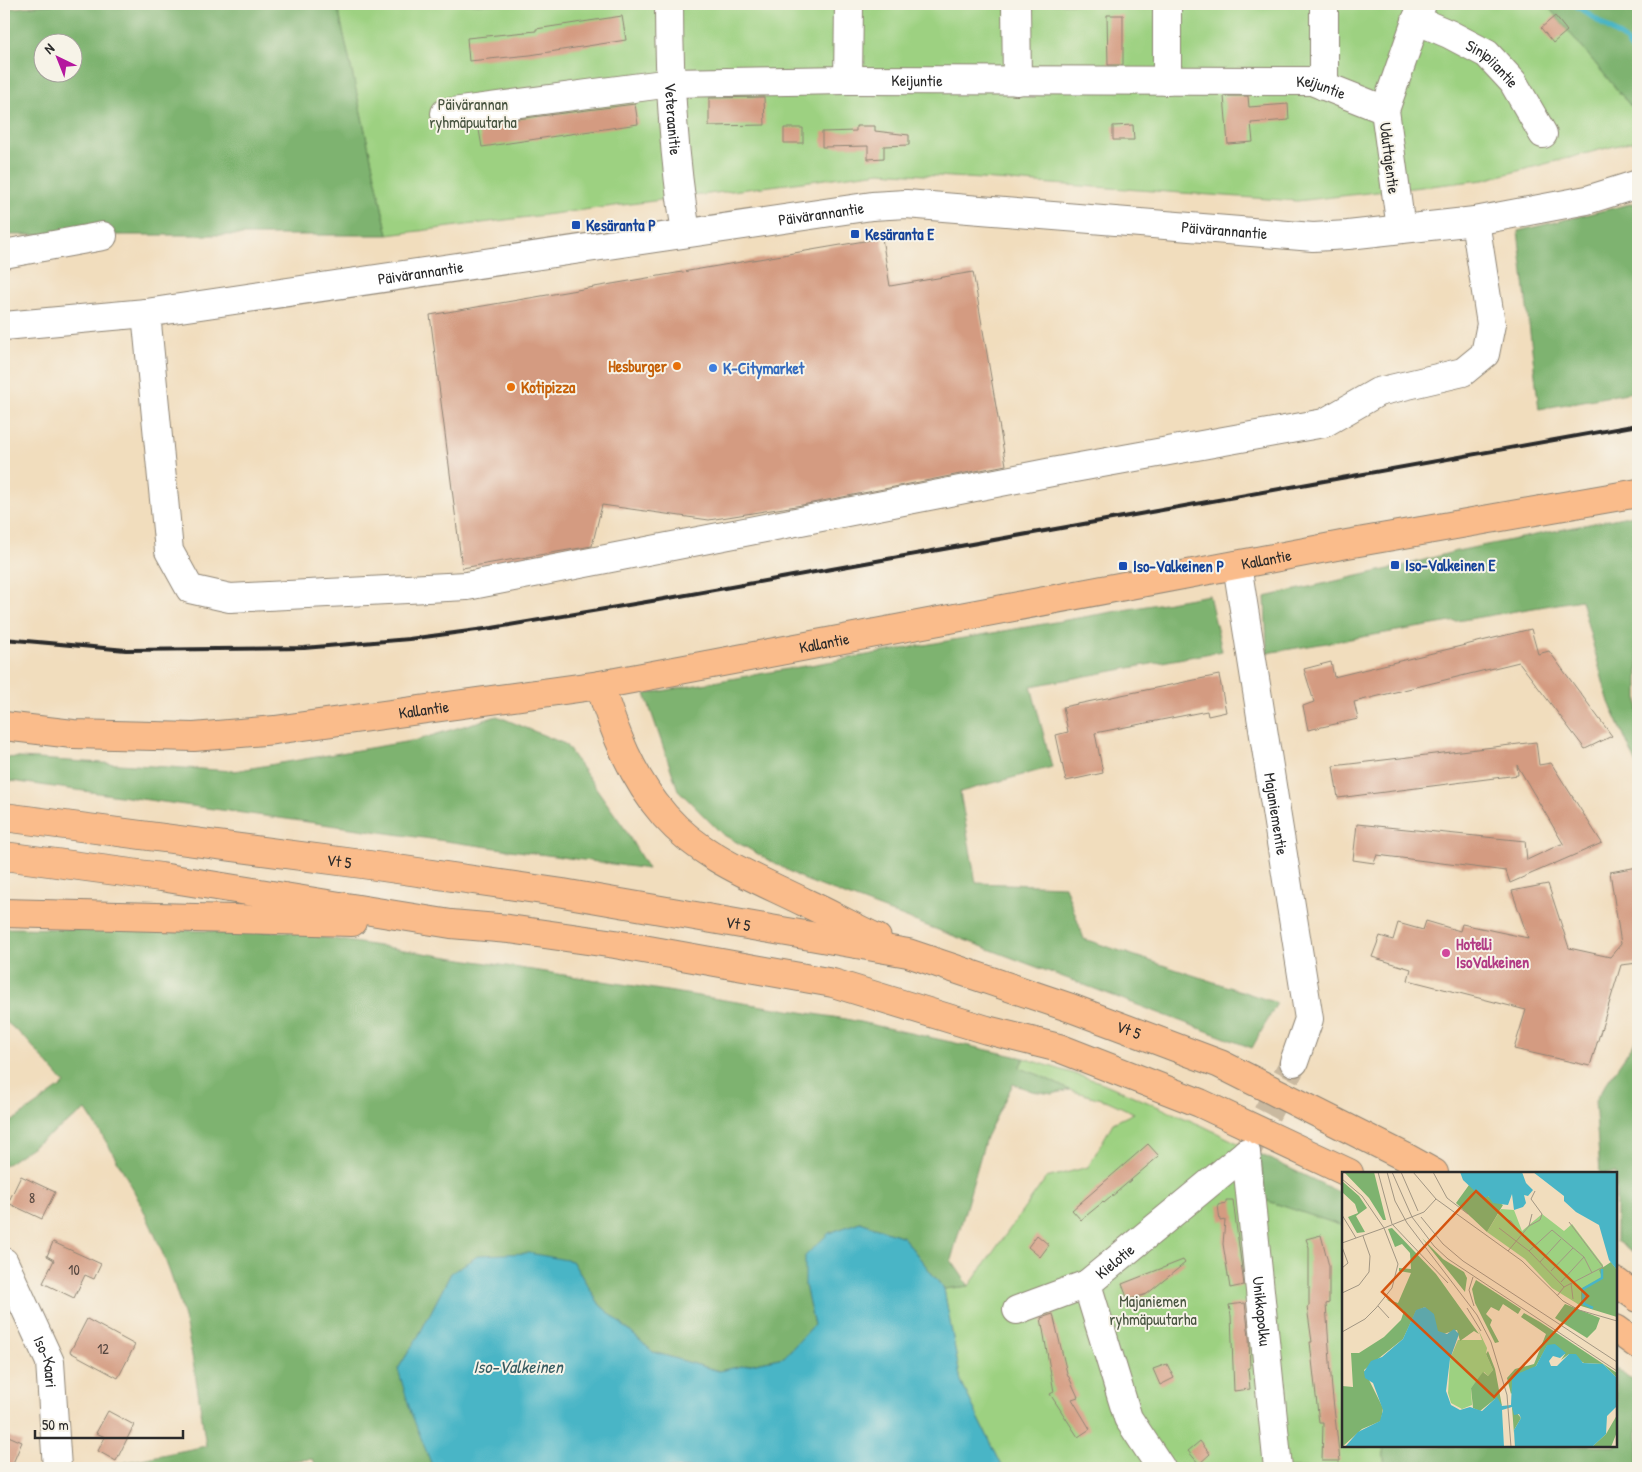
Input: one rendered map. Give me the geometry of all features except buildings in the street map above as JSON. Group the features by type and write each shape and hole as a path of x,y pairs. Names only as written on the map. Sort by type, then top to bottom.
{"main road":[{"name":"Kallantie","path":"4,726 73,734 194,736 275,730 600,685 1237,565 1638,493"},
{"path":"600,685 612,723 630,764 665,816 688,839 716,859 748,876 908,953"},
{"name":"Vt 5","path":"4,817 362,864 564,893 908,953 1071,1008 1220,1064 1432,1172"},
{"path":"4,856 161,877 451,924"},
{"path":"4,913 204,920 451,924 509,929 615,944 833,983 987,1030 1059,1048 1200,1103 1347,1172"},
{"path":"1617,1283 1638,1298"},
{"path":"1617,1330 1638,1345"}],"street":[{"path":"848,80 849,4"},
{"path":"1016,4 1017,81"},
{"path":"1167,4 1167,80"},
{"path":"1324,4 1324,86"},
{"name":"Veteraanitie","path":"668,5 671,83 682,209 686,232"},
{"name":"Uduttajentie","path":"1401,229 1384,110 1419,12"},
{"name":"Sinipiiantie","path":"1419,12 1449,34 1487,54 1513,82 1543,134"},
{"name":"Keijuntie","path":"445,114 671,83 848,80 1312,81 1384,110"},
{"name":"Päivärannantie","path":"4,326 146,313 872,206 906,204 1312,237 1348,235 1475,221 1587,200 1638,184"},
{"path":"146,313 169,551 190,589 230,598 467,586 1052,472 1324,423 1378,392 1462,372 1485,354 1491,324 1475,221"},
{"path":"4,254 103,236"},
{"name":"Majaniementie","path":"1237,565 1309,1019 1294,1062"},
{"name":"Kielotie","path":"1161,1468 1128,1418 1087,1284 1237,1161"},
{"name":"Unikkopolku","path":"1237,1161 1278,1468"},
{"name":"Iso-Kaari","path":"4,1262 50,1362 57,1468"},
{"path":"1017,1310 1087,1284"}],"green space":[{"path":"53,4 337,4 388,235 4,235 4,9"},
{"name":"Päivärannan ryhmäpuutarha","path":"337,4 1546,4 1638,115 1638,140 1483,180 1297,201 880,172 388,235"},
{"path":"1546,4 1638,4 1638,115"},
{"path":"1638,202 1638,391 1539,409 1518,231"},
{"path":"1638,514 1638,767 1608,700 1581,600 1267,653 1265,597 1402,566 1457,551"},
{"path":"1209,595 1222,651 1031,686 1052,767 960,792 976,883 1065,886 1084,939 1277,1003 1252,1048 805,880 722,834 678,790 645,694"},
{"path":"497,716 565,744 623,826 648,869 4,780 4,757 234,771 417,740"},
{"path":"4,928 289,932 846,1019 1024,1058 1019,1068 1039,1075 1069,1090 1052,1094 1032,1091 1013,1084 986,1137 951,1260 969,1286 944,1289 903,1237 860,1222 829,1233 805,1285 814,1325 784,1357 719,1371 653,1352 600,1305 572,1261 451,1273 419,1335 398,1369 433,1468 317,1468 313,1459 194,1468 97,1468 206,1446 195,1371 178,1297 158,1241 118,1161 86,1110 4,1166 4,1127 65,1084 26,1039 4,1020"},
{"path":"1638,1037 1638,1255 1617,1242 1617,1172 1600,1172 1595,1100"},
{"name":"Majaniemen ryhmäpuutarha","path":"1024,1058 1103,1083 1203,1126 1260,1154 1265,1200 1342,1226 1342,1447 1383,1447 1385,1468 1003,1468 961,1382 944,1289 969,1286 1046,1178 1088,1167 1113,1123 1134,1113 1108,1101 1069,1090 1039,1075 1019,1068"},
{"path":"1260,1154 1342,1194 1342,1226 1265,1200"},
{"path":"1617,1369 1638,1384 1638,1468 1385,1468 1383,1447 1617,1447"}],"water":[{"name":"Iso-Valkeinen","path":"860,1222 903,1237 944,1289 961,1382 1003,1468 433,1468 411,1413 398,1369 419,1335 451,1273 479,1255 529,1253 572,1261 600,1305 653,1352 719,1371 784,1357 814,1325 805,1285 805,1256 829,1233"}],"waterway":[{"path":"1574,4 1625,40 1638,58"}],"tunnel":[{"path":"1247,1151 1294,1062"}],"railway":[{"path":"4,639 126,650 304,648 409,639 492,628 658,600 1638,425"}],"place":[{"name":"Kesäranta P","path":"576,225"},
{"name":"Kesäranta E","path":"855,234"},
{"name":"Hesburger","path":"677,366"},
{"name":"K-Citymarket","path":"713,368"},
{"name":"Kotipizza","path":"511,387"},
{"name":"Iso-Valkeinen E","path":"1395,565"},
{"name":"Iso-Valkeinen P","path":"1123,566"},
{"name":"Hotelli IsoValkeinen","path":"1446,953"}]}
